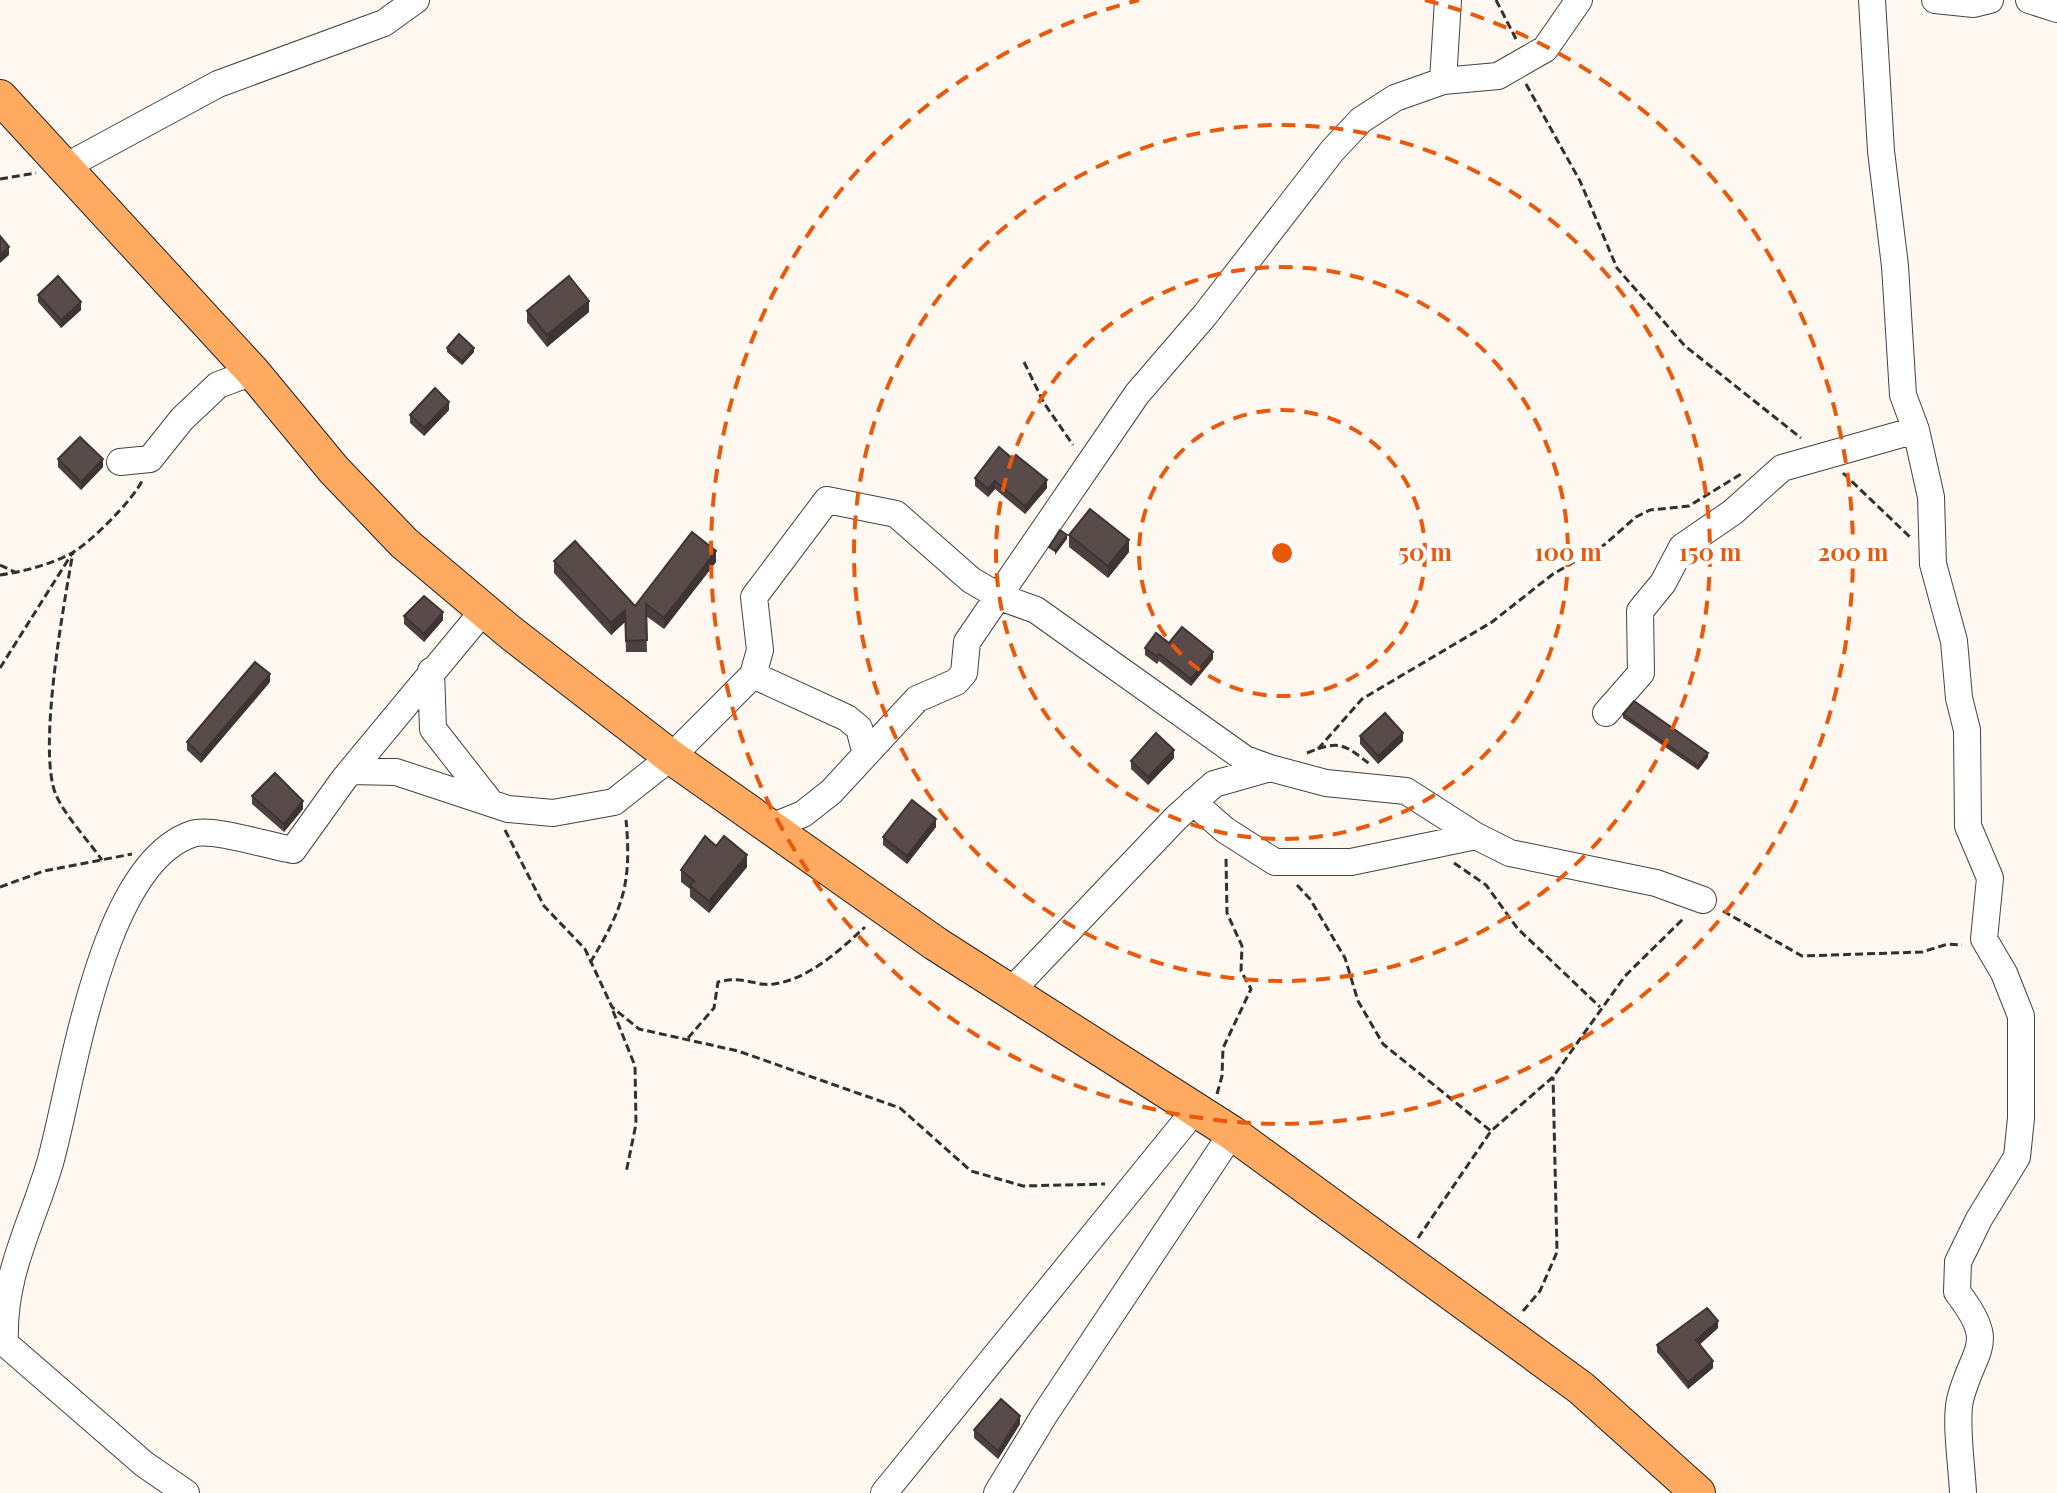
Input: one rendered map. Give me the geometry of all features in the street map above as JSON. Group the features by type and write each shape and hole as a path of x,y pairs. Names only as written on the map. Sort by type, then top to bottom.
{"main road":[{"path":"0,97 253,372 334,470 404,543 484,610 671,757 886,909 1212,1120 1405,1258 1581,1388 1698,1493"}],"street":[{"path":"63,168 218,84 384,23 416,0"},
{"path":"1443,81 1448,0"},
{"path":"771,827 803,814 831,792 917,699 956,682 964,673 967,642 1137,394 1205,315 1332,151 1361,120 1395,98 1443,81 1498,76 1555,39 1579,0"},
{"path":"1872,0 1881,151 1895,266 1903,395 1916,430 1931,497 1932,556 1954,641 1959,698 1967,730 1968,826 1990,878 1984,939 2004,973 2021,1016 2021,1118 2017,1157 1979,1219 1958,1262 1957,1292 1975,1315 1982,1344 1960,1401 1963,1493"},
{"path":"1935,0 1974,4 1990,0"},
{"path":"2029,0 2057,9"},
{"path":"120,462 150,459 182,419 218,385 253,372"},
{"path":"1606,713 1641,673 1640,611 1663,583 1682,547 1733,512 1782,468 1916,430"},
{"path":"351,771 396,772 508,809 553,813 614,802 671,757 753,675 760,650 754,597 827,500 896,514 971,580 1000,597 1036,610 1245,759 1326,783 1406,791 1476,836 1510,853 1656,883 1703,900"},
{"path":"186,1493 144,1464 3,1342 4,1309 11,1273 50,1164 71,1060 110,934 141,877 165,849 192,834 212,831 293,850 432,663 484,610"},
{"path":"432,663 433,729 491,803"},
{"path":"753,675 847,718 859,728 866,754"},
{"path":"1010,992 1193,802 1214,784 1270,768"},
{"path":"1193,802 1225,830 1275,862 1351,862 1476,836"},
{"path":"884,1493 1137,1183 1212,1120"},
{"path":"997,1493 1212,1120"}],"path":[{"path":"1496,0 1516,37 1516,66 1580,181 1617,268 1685,346 1822,456 1932,556"},
{"path":"0,179 63,168"},
{"path":"1024,362 1044,403 1088,466"},
{"path":"0,668 73,552 140,486 150,459"},
{"path":"1318,749 1362,699 1492,622 1562,568 1604,545 1636,517 1650,510 1689,506 1731,478 1750,470 1782,468"},
{"path":"0,575 17,573 73,552"},
{"path":"73,552 61,621 49,739 51,779 56,796 102,860"},
{"path":"0,565 17,573"},
{"path":"590,964 626,893 630,858 626,820 636,785"},
{"path":"491,803 544,906 585,949 635,1066 636,1124 626,1173"},
{"path":"1212,1120 1222,1076 1223,1048 1251,989 1241,971 1242,946 1227,913 1225,830"},
{"path":"1427,846 1486,885 1518,929 1600,1007"},
{"path":"0,887 44,871 165,849"},
{"path":"1275,862 1310,899 1345,958 1358,1001 1383,1044 1491,1131"},
{"path":"1405,1258 1491,1131 1553,1077 1625,976 1703,900 1802,956 1922,952 1948,944 1989,948"},
{"path":"688,1038 714,1008 718,982 739,977 772,985 804,974 843,947 886,909"},
{"path":"612,1007 639,1029 738,1051 900,1108 971,1171 1023,1186 1137,1183"},
{"path":"1507,1333 1540,1291 1557,1252 1553,1077"}],"building":[{"path":"0,236 9,247 0,255"},
{"path":"58,276 81,302 61,320 38,295"},
{"path":"569,276 589,301 547,335 527,311"},
{"path":"459,334 474,348 462,361 447,348"},
{"path":"435,388 449,402 424,428 410,415"},
{"path":"80,437 103,459 81,482 58,459"},
{"path":"999,447 1013,459 1016,455 1047,480 1025,506 995,481 988,489 975,478"},
{"path":"1090,509 1129,540 1108,566 1069,535"},
{"path":"1060,530 1067,535 1055,551 1049,547"},
{"path":"692,532 716,551 664,618 646,604 647,640 626,641 625,610 611,623 554,561 575,541 635,606"},
{"path":"424,596 443,612 424,634 404,616"},
{"path":"1182,627 1213,652 1191,679 1159,654 1157,657 1145,648 1156,633 1169,643"},
{"path":"255,662 270,674 201,755 187,742"},
{"path":"1634,701 1708,753 1698,766 1623,714"},
{"path":"1385,713 1403,733 1378,756 1360,736"},
{"path":"1156,733 1174,750 1148,777 1131,761"},
{"path":"275,773 303,801 284,824 252,796"},
{"path":"912,800 936,819 907,856 883,837"},
{"path":"705,836 716,846 724,836 747,855 709,901 690,886 694,881 681,870"},
{"path":"1707,1308 1718,1321 1696,1340 1713,1361 1688,1382 1657,1345"},
{"path":"1001,1399 1020,1416 998,1451 974,1430"}]}
